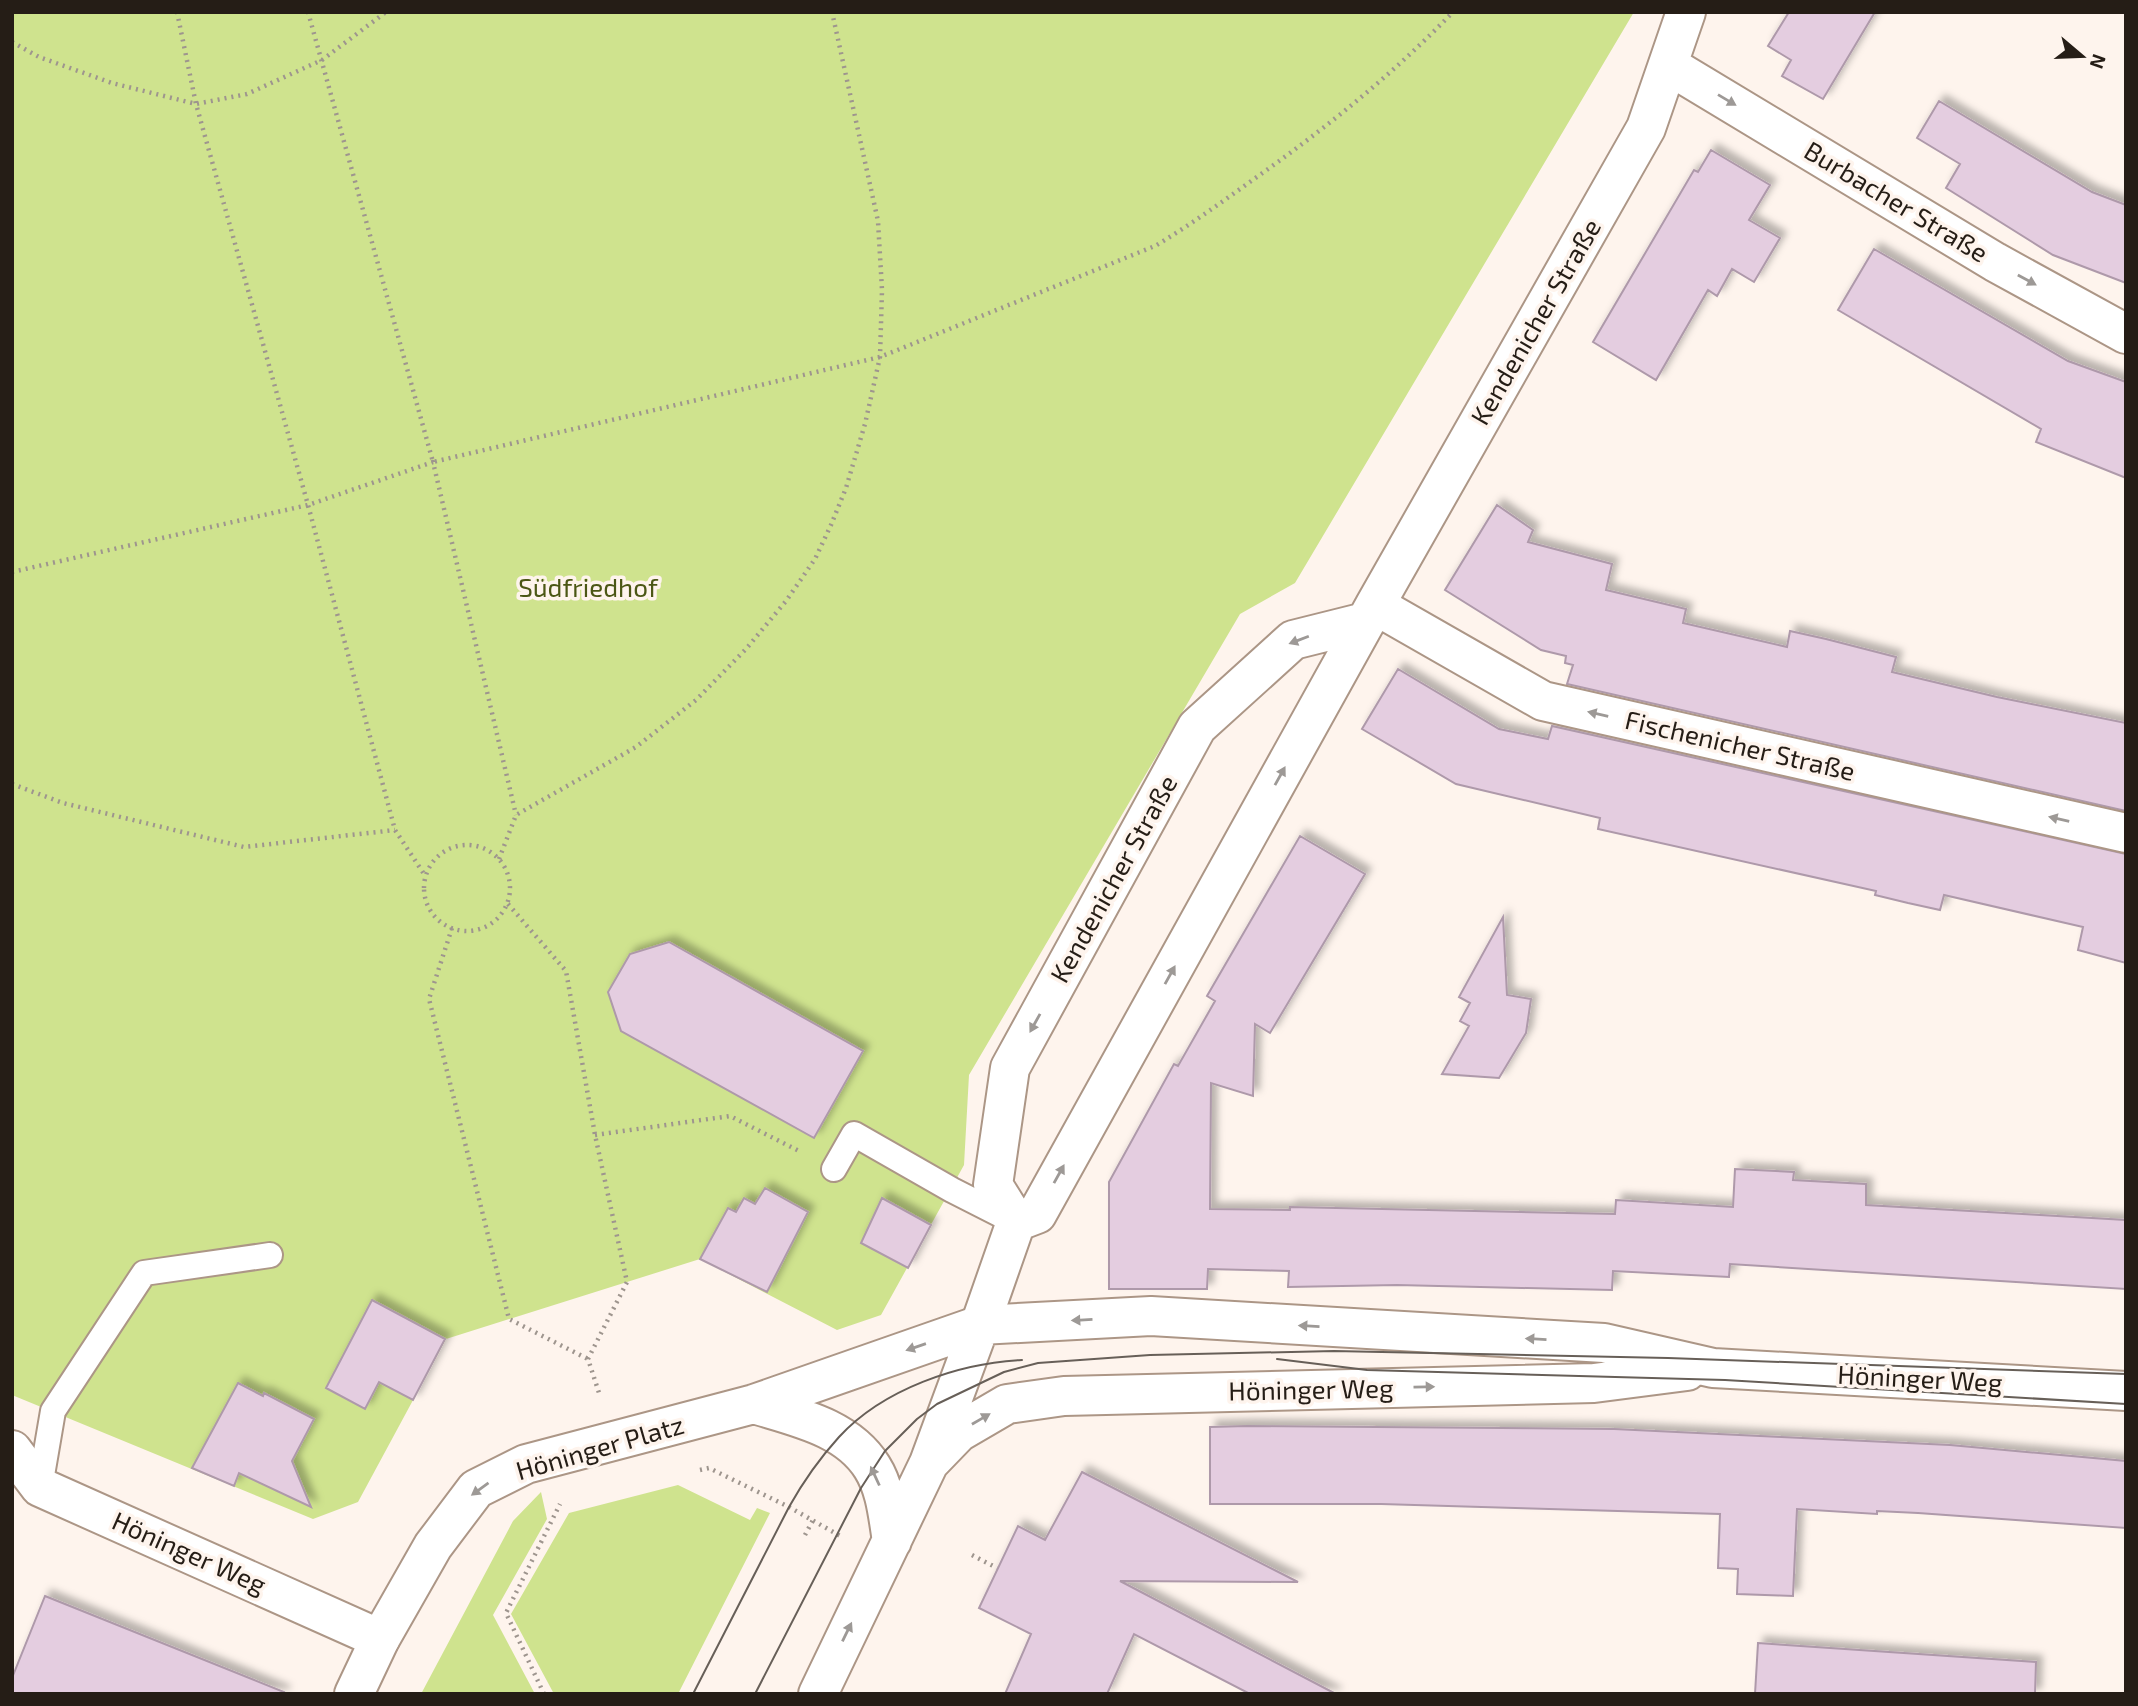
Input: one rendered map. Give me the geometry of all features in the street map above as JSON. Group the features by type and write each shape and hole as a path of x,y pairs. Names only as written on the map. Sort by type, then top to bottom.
{"street":[{"name":"Kendenicher Straße","path":"1370,614 1293,640 1197,727 1010,1068 993,1185 1016,1222 1037,1214 1370,614 1646,128 1686,12"},
{"name":"Burbacher Straße","path":"1668,65 1995,262 2126,334"},
{"name":"Fischenicher Straße","path":"1370,614 1543,701 2126,833"},
{"path":"818,1694 929,1463 1016,1222"},
{"name":"Höninger Weg","path":"980,1325 1151,1316 1604,1343 1713,1368 2126,1391"},
{"name":"Höninger Platz","path":"354,1694 380,1639 433,1546 476,1489 526,1464 754,1404 980,1325"},
{"name":"Höninger Weg","path":"929,1463 960,1432 1007,1404 1064,1396 1594,1383 1713,1368"},
{"path":"754,1404 800,1418 841,1435 857,1449 873,1468 885,1499 888,1550"},
{"name":"Höninger Weg","path":"12,1450 40,1487 380,1639"}],"lane":[{"path":"834,1170 854,1134 952,1190 1016,1222"},
{"path":"40,1487 52,1411 144,1273 270,1255"}],"path":[{"path":"177,12 196,104 309,505 395,830 426,877"},
{"path":"308,12 433,462 516,815 499,859"},
{"path":"12,42 39,57 112,83 196,104 247,94 322,60 386,12"},
{"path":"516,815 636,747 696,700 746,649 786,601 815,559 846,488 865,424 880,357 883,290 878,221 832,12"},
{"path":"12,572 309,505 433,462 880,357 1155,246 1191,225 1332,123 1395,70 1453,12"},
{"path":"12,784 63,803 244,847 395,830"},
{"path":"476,846 489,851 508,871 511,887 508,904 496,921 478,930 463,931 452,928 432,914 424,892 426,877 441,854 451,848 476,846"},
{"path":"452,928 429,999 509,1319 588,1359 627,1282 595,1135 566,971 508,904"},
{"path":"595,1135 730,1116 834,1170"},
{"path":"697,1471 709,1468 813,1520 888,1550"},
{"path":"544,1694 506,1613 560,1502"},
{"path":"805,1535 813,1520"},
{"path":"972,1555 997,1568"}],"green space":[{"name":"Südfriedhof","path":"12,12 1634,12 1295,583 1240,614 969,1075 964,1165 881,1315 837,1330 700,1259 446,1339 358,1502 313,1519 12,1395"},
{"path":"678,1485 750,1520 757,1508 770,1513 678,1694 554,1694 511,1614 569,1513"},
{"path":"541,1492 547,1519 493,1615 535,1694 421,1694 513,1521"}],"building":[{"path":"1789,12 1875,12 1823,99 1782,76 1791,60 1768,46"},
{"path":"1939,101 2092,192 2126,205 2126,283 2053,255 1946,188 1960,164 1917,138"},
{"path":"1711,150 1770,185 1749,220 1780,238 1754,282 1732,269 1717,296 1708,290 1656,380 1593,342 1694,170 1698,172"},
{"path":"1874,249 2068,361 2126,382 2126,478 2036,442 2041,429 1838,310"},
{"path":"1497,505 1533,530 1528,542 1612,564 1606,590 1686,609 1683,623 1787,647 1790,631 1826,639 1896,657 1892,672 2126,723 2126,811 1567,684 1573,665 1565,663 1566,656 1541,650 1445,590"},
{"path":"1398,669 1499,729 1548,739 1552,726 2126,854 2126,963 2078,950 2083,927 1944,895 1940,910 1908,903 1875,895 1876,891 1598,829 1600,818 1456,784 1362,729"},
{"path":"1300,836 1365,874 1270,1033 1255,1024 1253,1096 1211,1083 1210,1209 1290,1210 1290,1207 1615,1214 1616,1200 1733,1207 1735,1169 1794,1172 1793,1180 1866,1184 1866,1205 2126,1220 2126,1289 1730,1264 1729,1277 1613,1271 1612,1290 1397,1285 1288,1287 1289,1271 1208,1269 1207,1289 1109,1289 1109,1182 1174,1064 1178,1066 1215,1001 1207,996"},
{"path":"1503,917 1507,995 1531,999 1526,1033 1499,1078 1442,1074 1469,1026 1460,1021 1470,1003 1459,997"},
{"path":"669,942 863,1051 814,1138 621,1031 608,992 630,954"},
{"path":"765,1188 808,1212 767,1292 700,1259 728,1208 736,1212 744,1198 755,1204"},
{"path":"882,1198 931,1225 908,1268 861,1243"},
{"path":"372,1300 445,1339 413,1400 379,1382 365,1409 326,1388"},
{"path":"238,1383 314,1419 292,1461 311,1507 239,1473 234,1486 192,1468"},
{"path":"1210,1427 1614,1429 1950,1445 2126,1461 2126,1528 1918,1513 1877,1511 1877,1514 1797,1509 1793,1596 1737,1594 1738,1569 1718,1568 1720,1514 1381,1504 1210,1504"},
{"path":"1082,1472 1298,1582 1120,1581 1336,1694 1250,1694 1134,1634 1107,1694 1005,1694 1031,1634 979,1608 1018,1526 1045,1540"},
{"path":"45,1596 284,1692 12,1694 12,1678"},
{"path":"1758,1643 2036,1662 2035,1694 1755,1694"}],"tram line":[{"path":"755,1694 861,1488 885,1451 917,1419 937,1404 1004,1372 1038,1363 1150,1355 1334,1351 1668,1358 2126,1374"},
{"path":"1277,1359 1367,1370 1725,1380 2126,1404"},
{"path":"693,1694 789,1507 812,1471 839,1437 877,1405 923,1382 973,1367 1022,1360"}]}
